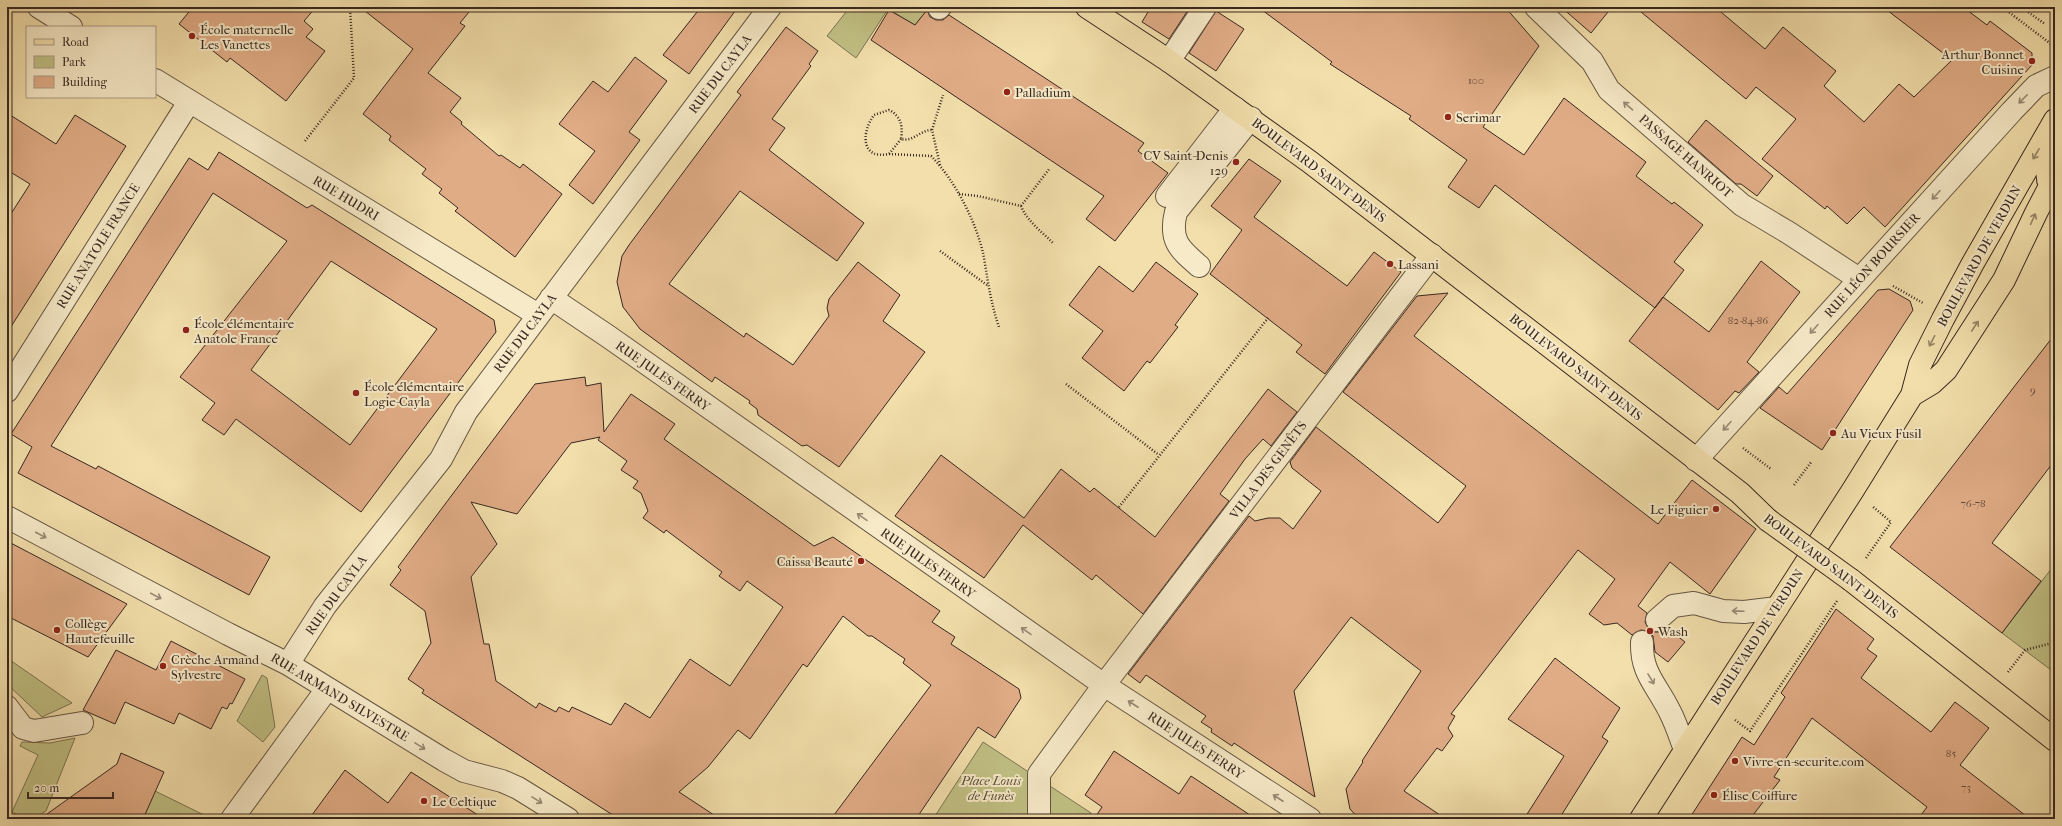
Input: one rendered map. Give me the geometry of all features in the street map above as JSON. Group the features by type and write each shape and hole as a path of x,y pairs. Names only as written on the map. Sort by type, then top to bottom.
{"main road":[{"name":"BOULEVARD SAINT-DENIS","path":"1087,7 1169,61 1243,113 1432,255 1740,493 1768,520 1857,571 1993,691 2055,740"},
{"name":"BOULEVARD DE VERDUN","path":"1641,819 1854,490 1912,395 1920,365 1943,319 1973,263 2055,120"},
{"path":"2053,184 2047,178 2048,168 2055,156"},
{"name":"BOULEVARD DE VERDUN","path":"1912,395 1932,383 1951,364 2004,280 2053,184"}],"street":[{"path":"39,7 69,26"},
{"name":"RUE DU CAYLA","path":"288,664 325,606 440,459 466,412 538,315 600,236 770,7"},
{"path":"1169,61 1205,7"},
{"name":"PASSAGE HANRIOT","path":"1536,7 1592,61 1609,90 1742,205 1789,233 1859,279"},
{"name":"RUE LÉON BOURSIER","path":"1696,460 2012,111 2036,86 2055,77"},
{"name":"RUE HUDRI","path":"156,81 538,315"},
{"name":"RUE ANATOLE FRANCE","path":"7,390 190,102"},
{"path":"1167,196 1243,113"},
{"path":"1199,266 1181,251 1174,239 1173,224 1176,212 1243,113"},
{"name":"VILLA DES GENÊTS","path":"1104,685 1432,255"},
{"name":"RUE JULES FERRY","path":"551,298 609,337 1104,685 1310,819"},
{"name":"RUE ARMAND SILVESTRE","path":"7,517 228,634 288,664 464,771 502,781 518,788 568,819"},
{"path":"1657,620 1673,606 1694,603 1723,611 1744,612 1777,608"},
{"path":"1642,642 1641,659 1648,675 1677,727 1685,750"},
{"path":"1040,819 1039,774 1104,685"},
{"path":"232,819 327,689"},
{"path":"7,707 23,728 34,731 82,723"}],"path":[{"path":"292,164 306,138 354,78 350,7"},
{"path":"2002,7 2055,47"},
{"path":"2020,7 2045,24"},
{"path":"940,165 932,130 943,95"},
{"path":"890,154 901,139 903,130 896,114 889,110 874,115 865,131 866,142 870,152 878,156 890,154 931,156 940,165 966,207 984,257 987,285 999,327"},
{"path":"901,139 910,139 926,130 932,130"},
{"path":"1021,206 1050,168"},
{"path":"958,194 978,196 1021,206"},
{"path":"1021,206 1027,218 1053,243"},
{"path":"940,251 987,285"},
{"path":"1892,286 1919,300"},
{"path":"1119,507 1268,318"},
{"path":"1066,384 1159,456"},
{"path":"1743,448 1771,469"},
{"path":"1794,486 1812,462"},
{"path":"1857,571 1891,522"},
{"path":"1750,731 1838,600"},
{"path":"1993,691 2025,650 2052,643 2055,639"}],"green space":[{"path":"850,7 930,7 915,25 888,9 856,58 827,36"},
{"path":"2055,564 2055,673 2002,633"},
{"path":"7,658 72,703 42,717 7,684"},
{"path":"262,675 267,678 275,727 263,742 237,721"},
{"path":"75,738 46,811 33,819 25,819 12,812 38,755 20,746 22,742 50,743"},
{"name":"Place Louis de Funès","path":"983,742 1091,813 1088,819 933,819"},
{"path":"155,791 204,815 201,819 149,819 144,816"}],"building":[{"path":"193,7 316,7 304,21 313,29 306,37 325,51 286,101 230,58 227,62 179,24"},
{"path":"360,7 473,7 460,23 465,26 428,73 461,98 450,112 462,122 461,124 499,156 501,155 520,168 523,164 562,194 515,257 455,211 458,208 439,193 442,189 422,174 426,169 389,140 391,136 363,114 413,49"},
{"path":"701,7 738,7 689,74 663,55"},
{"path":"1151,7 1190,7 1169,39 1142,22"},
{"path":"1258,7 1505,7 1539,46 1483,127 1524,155 1564,98 1646,162 1636,176 1672,204 1674,202 1703,225 1674,262 1684,270 1655,308 1495,185 1479,208 1448,187 1467,160 1409,119 1411,116 1330,64 1332,62"},
{"path":"1561,7 1612,7 1591,33"},
{"path":"1635,7 1715,7 1765,49 1783,27 1836,71 1824,86 1864,122 1899,84 1914,97 1952,60 1883,7 1963,7 1987,25 1990,21 2032,53 2032,65 1885,227 1864,207 1847,224 1827,206 1825,209 1762,159 1796,119 1756,87 1746,99"},
{"name":"Palladium","path":"889,10 915,25 927,10 930,17 936,20 943,20 949,15 1144,143 1138,151 1168,173 1115,241 1086,219 1104,196 871,40"},
{"path":"1216,11 1244,29 1216,71 1189,53"},
{"path":"786,27 818,51 809,64 811,66 772,119 785,128 769,150 864,223 837,261 740,191 669,284 744,337 746,333 793,365 829,316 827,308 829,299 858,262 900,295 883,321 925,352 839,467 807,445 802,446 758,415 757,409 749,403 750,401 715,377 712,382 640,329 623,307 617,282 622,256 629,245 741,95 737,92"},
{"path":"635,57 667,81 629,132 640,140 593,204 569,185 595,151 559,124 593,81 608,92"},
{"path":"7,113 56,144 75,115 126,146 7,333 7,220 30,184 7,170"},
{"path":"1706,120 1773,176 1757,196 1741,184 1736,184 1688,142"},
{"path":"219,152 307,208 312,205 494,320 496,332 361,512 236,419 224,435 202,420 215,403 180,377 287,241 213,193 51,446 96,469 98,466 270,557 249,595 18,473 32,447 11,434 189,158 208,170","holes":["331,261 437,329 350,445 251,370"]},
{"path":"1249,159 1281,181 1254,217 1347,286 1374,252 1401,272 1325,374 1296,352 1302,345 1210,274 1242,230 1211,206"},
{"path":"1761,261 1800,292 1747,362 1759,372 1739,393 1735,391 1718,410 1629,341 1663,297 1709,332"},
{"path":"1156,262 1198,294 1175,325 1178,327 1150,363 1147,361 1124,391 1082,358 1103,331 1069,305 1099,266 1133,292"},
{"path":"1889,289 1910,301 1913,310 1822,450 1760,408 1779,387 1787,394 1878,290"},
{"path":"1448,293 1414,336 1658,524 1692,480 1756,529 1710,594 1670,562 1638,606 1647,613 1645,622 1648,628 1653,632 1659,632 1667,628 1685,642 1668,662 1655,652 1653,636 1648,631 1641,630 1632,635 1617,623 1604,625 1589,614 1615,579 1578,550 1451,714 1455,716 1448,728 1453,736 1442,751 1437,748 1404,791 1446,819 1359,819 1350,809 1346,789 1363,762 1362,761 1421,671 1351,617 1294,691 1315,797 1234,743 1232,746 1211,732 1212,729 1201,722 1206,716 1146,675 1140,683 1128,674 1249,516 1255,521 1268,518 1280,518 1293,529 1321,491 1292,468 1290,462 1316,427 1438,523 1466,486 1343,392 1417,296"},
{"path":"2055,334 2055,460 1992,543 2041,581 2002,633 1890,547"},
{"path":"585,377 586,386 601,383 604,432 631,394 675,424 664,439 814,546 833,537 940,611 932,622 955,637 951,644 1019,689 1021,698 995,738 978,727 916,819 831,819 931,685 903,663 905,659 872,636 868,636 843,616 807,667 803,664 750,739 738,730 708,767 679,792 720,819 619,819 422,693 424,690 408,679 431,643 425,611 390,585 401,570 398,567 535,384","holes":["600,437 598,440 627,461 621,470 638,481 633,488 641,493 648,511 643,518 664,533 666,530 722,572 719,576 740,591 747,581 783,607 730,686 690,659 650,718 625,703 611,725 572,707 569,712 559,707 556,712 539,703 536,708 496,681 489,644 484,644 471,577 497,544 471,502 517,514 571,443"]},
{"path":"1268,389 1297,412 1271,446 1263,439 1245,459 1220,494 1229,501 1143,614 1096,575 1092,580 1023,525 984,578 895,516 941,455 1024,518 1061,469 1090,492 1094,488 1155,537"},
{"name":"Collège Hautefeuille","path":"7,541 127,604 88,657 7,616"},
{"path":"1836,609 1874,639 1867,649 1877,656 1861,678 1879,692 1931,732 1955,702 1989,728 1960,765 2030,819 1918,819 1927,807 1812,718 1774,777 1780,780 1750,819 1689,819 1742,737 1754,745 1785,697 1781,693"},
{"path":"171,641 245,679 232,704 230,703 227,709 222,707 211,729 179,713 174,724 125,702 115,724 83,710 116,650 156,670"},
{"path":"1555,658 1620,708 1602,737 1608,741 1559,819 1524,819 1564,756 1508,719"},
{"path":"1114,751 1179,794 1191,776 1256,819 1094,819 1102,807 1085,795"},
{"path":"121,753 164,772 143,819 40,819 117,764"},
{"path":"345,770 388,803 411,772 484,819 309,819"}],"place":[{"name":"École maternelle Les Vanettes","path":"192,36"},
{"name":"Arthur Bonnet Cuisine","path":"2032,61"},
{"name":"Palladium","path":"1007,92"},
{"name":"Serimar","path":"1448,117"},
{"name":"CV Saint-Denis 129","path":"1236,162"},
{"name":"Lassani","path":"1390,264"},
{"name":"École élémentaire Anatole France","path":"186,330"},
{"name":"École élémentaire Logie-Cayla","path":"356,393"},
{"name":"Au Vieux Fusil","path":"1833,433"},
{"name":"Le Figuier","path":"1716,509"},
{"name":"Caissa Beauté","path":"861,561"},
{"name":"Collège Hautefeuille","path":"57,630"},
{"name":"Wash","path":"1650,631"},
{"name":"Crèche Armand Sylvestre","path":"163,666"},
{"name":"Vivre-en-securite.com","path":"1735,761"},
{"name":"Élise Coiffure","path":"1714,795"},
{"name":"Le Celtique","path":"424,801"}]}
